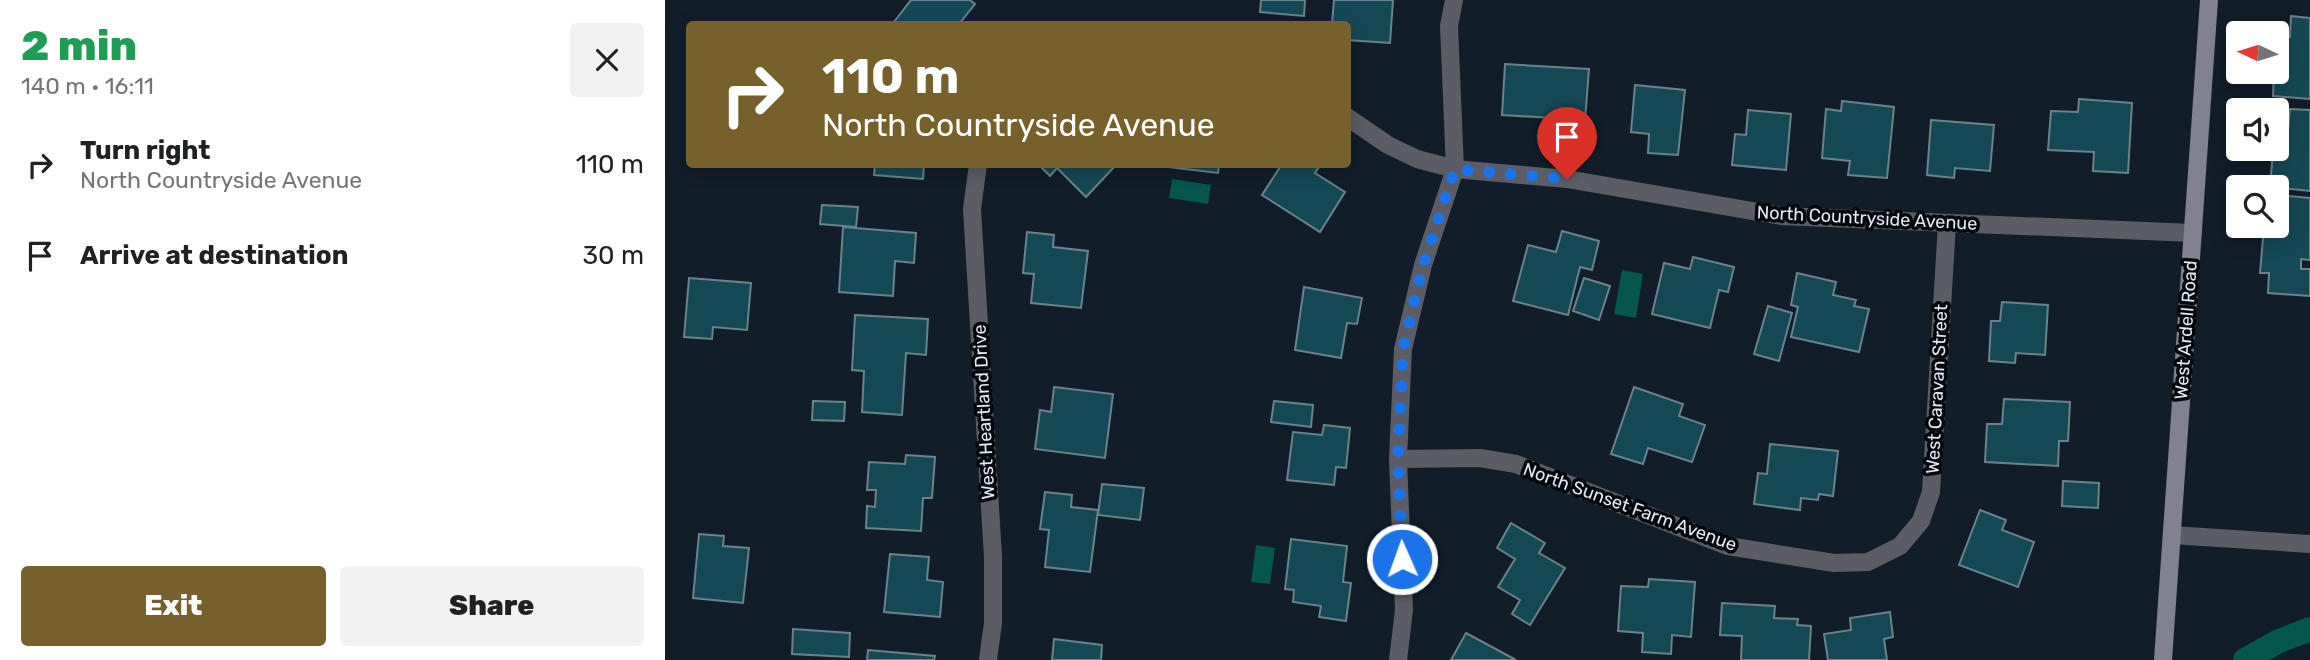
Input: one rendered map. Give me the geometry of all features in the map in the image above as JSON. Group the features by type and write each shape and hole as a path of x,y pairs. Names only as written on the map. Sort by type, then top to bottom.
{"street":[{"path":"1398,660 1404,610 1398,458 1403,349 1423,265 1455,169 1449,26 1454,0"},
{"name":"West Ardell Road","path":"2163,660 2209,0"},
{"name":"North Countryside Avenue","path":"1351,120 1388,145 1417,159 1455,169 1567,179 1781,216 2193,233"},
{"name":"West Heartland Drive","path":"977,168 972,209 993,557 993,623 988,660"},
{"name":"West Caravan Street","path":"1900,545 1921,521 1931,492 1947,223"},
{"name":"North Sunset Farm Avenue","path":"1398,458 1498,459 1728,546 1768,554 1834,563 1868,562 1900,545"},
{"path":"2172,535 2310,544"}],"shaded area":[{"path":"1172,179 1211,185 1208,204 1169,198"},
{"path":"1622,270 1643,274 1636,318 1614,314"},
{"path":"1256,545 1275,548 1270,584 1251,582"}],"building":[{"path":"911,0 970,0 975,4 961,21 895,21"},
{"path":"1261,0 1305,0 1304,16 1260,12"},
{"path":"1334,0 1393,0 1390,43 1351,40 1351,21 1332,21"},
{"path":"2291,16 2310,18 2310,99 2273,96 2274,84 2289,84"},
{"path":"1505,64 1589,69 1585,120 1502,115"},
{"path":"1635,85 1685,90 1678,155 1648,153 1649,134 1631,132"},
{"path":"2079,99 2132,103 2128,173 2093,171 2094,152 2048,150 2051,111 2078,112"},
{"path":"1842,101 1894,107 1887,178 1848,175 1850,161 1822,158 1826,109 1841,111"},
{"path":"2290,109 2310,110 2310,191 2289,189 2289,175 2271,175 2272,161 2289,161"},
{"path":"1748,110 1791,114 1786,170 1732,165 1735,134 1746,135"},
{"path":"1931,120 1994,125 1990,171 1955,168 1954,178 1927,175"},
{"path":"875,168 924,168 923,179 874,175"},
{"path":"1042,168 1057,168 1050,176"},
{"path":"1057,168 1113,168 1086,197"},
{"path":"1177,168 1219,168 1218,173"},
{"path":"1279,168 1318,168 1315,173 1345,192 1320,232 1262,195"},
{"path":"2289,196 2310,198 2310,260 2301,259 2301,269 2310,269 2310,296 2268,293 2269,273 2260,273 2263,238 2289,238"},
{"path":"822,205 858,207 856,227 820,224"},
{"path":"843,227 916,233 914,263 895,261 893,296 839,292"},
{"path":"1562,231 1599,241 1592,270 1580,267 1568,315 1513,301 1528,245 1556,252"},
{"path":"1027,232 1054,235 1053,247 1088,251 1081,308 1031,303 1034,274 1023,273"},
{"path":"1693,257 1734,267 1728,292 1719,290 1710,328 1652,314 1664,263 1690,269"},
{"path":"1797,273 1836,282 1833,295 1856,300 1854,306 1869,309 1859,352 1791,337 1798,307 1791,305"},
{"path":"689,278 751,283 747,330 713,327 712,339 684,337"},
{"path":"1584,278 1610,286 1599,320 1573,311"},
{"path":"1304,287 1362,298 1357,324 1347,323 1341,358 1295,350"},
{"path":"2002,302 2048,305 2045,355 2016,353 2015,363 1989,361 1991,321 2000,321"},
{"path":"1768,306 1792,313 1779,361 1754,354"},
{"path":"855,315 928,319 926,355 906,353 902,415 862,412 864,371 852,370"},
{"path":"1054,387 1113,394 1105,458 1035,449 1040,410 1051,412"},
{"path":"1634,387 1683,404 1679,416 1705,425 1692,462 1648,448 1643,464 1611,454"},
{"path":"2004,399 2070,402 2068,441 2059,441 2058,466 1985,462 1987,424 2002,424"},
{"path":"813,401 845,402 844,421 812,420"},
{"path":"1274,401 1313,405 1311,427 1271,422"},
{"path":"1324,425 1350,428 1346,468 1336,467 1334,485 1287,480 1293,432 1322,435"},
{"path":"1770,444 1838,451 1833,496 1819,494 1818,500 1801,498 1800,510 1754,504 1758,473 1767,474"},
{"path":"906,455 935,457 932,498 923,498 921,531 866,528 867,506 875,507 876,490 867,490 869,462 905,464"},
{"path":"2063,481 2099,483 2098,508 2062,506"},
{"path":"1102,484 1144,488 1140,520 1098,515"},
{"path":"1045,492 1072,495 1071,507 1098,510 1090,572 1045,567 1049,530 1040,529"},
{"path":"1980,510 2006,520 2002,530 2034,542 2018,587 1959,565"},
{"path":"1511,523 1545,543 1539,553 1565,568 1530,625 1512,614 1520,600 1498,587 1515,559 1497,548"},
{"path":"699,534 724,536 723,546 749,548 743,603 693,598"},
{"path":"1291,539 1347,546 1343,582 1351,583 1346,621 1319,617 1321,606 1293,602 1294,590 1285,589"},
{"path":"890,554 929,557 927,580 943,582 940,617 884,612"},
{"path":"1649,579 1695,582 1691,637 1672,635 1671,654 1642,652 1643,633 1618,631 1621,586 1648,587"},
{"path":"1722,603 1775,606 1774,618 1798,619 1797,625 1811,626 1809,660 1741,660 1742,636 1720,635"},
{"path":"1890,612 1893,637 1884,639 1887,660 1828,660 1824,634 1851,630 1850,618"},
{"path":"793,629 850,633 849,657 792,654"},
{"path":"1466,633 1516,660 1451,660"},
{"path":"1054,639 1102,645 1101,660 1052,660"},
{"path":"868,650 935,656 934,660 867,660"}],"waterway":[{"path":"2245,660 2277,642 2310,629"}],"route":[{"path":"1402,559 1398,458 1403,349 1423,265 1455,169 1567,179"}]}
